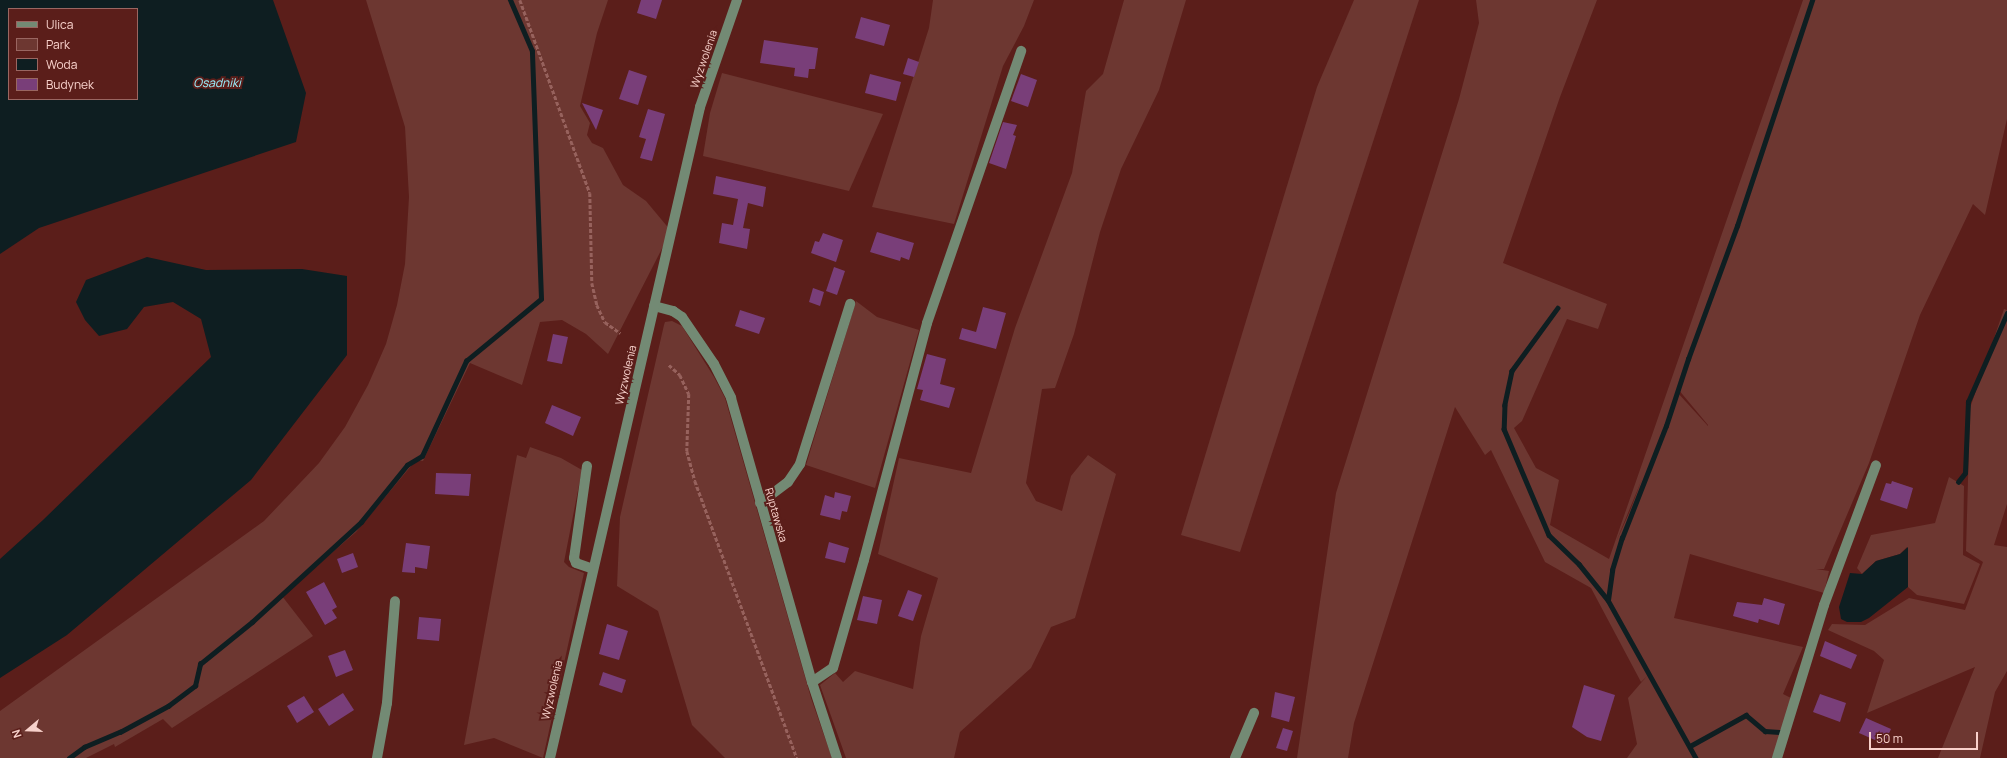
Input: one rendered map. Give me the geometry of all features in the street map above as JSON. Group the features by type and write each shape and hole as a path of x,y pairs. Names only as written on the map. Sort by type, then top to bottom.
{"street":[{"name":"Wyzwolenia","path":"550,758 700,107 737,0"},
{"path":"812,682 832,668 864,560 927,323 1021,50"},
{"path":"760,503 788,482 800,464 850,304"},
{"name":"Ruptawska","path":"654,306 673,311 682,317 718,371 730,398 812,682 837,758"},
{"path":"1777,758 1824,605 1876,465"},
{"path":"587,466 574,558 576,563 593,569"},
{"path":"377,758 387,703 395,601"},
{"path":"1235,758 1254,713"}],"path":[{"path":"520,0 590,193 592,278 597,305 605,322 620,333"},
{"path":"669,365 680,375 689,394 687,451 695,481 797,758"}],"green space":[{"path":"366,0 608,0 597,33 580,106 590,123 587,135 592,143 603,148 623,185 646,201 671,231 608,354 586,334 562,320 540,322 522,385 470,363 423,461 416,460 356,532 282,596 313,636 172,728 163,719 115,747 114,744 86,758 0,758 0,711 264,521 319,463 345,427 368,385 386,344 397,305 405,264 409,197 405,127"},
{"path":"933,0 1034,0 1024,26 1003,66 954,224 872,207 929,28"},
{"path":"1124,0 1186,0 1159,90 1121,169 1100,232 1074,334 1055,388 1042,389 1026,483 1036,501 1062,511 1071,476 1088,455 1116,474 1075,618 1051,627 1031,668 960,732 954,758 846,758 820,685 835,673 843,682 855,671 913,689 921,636 938,578 878,554 899,458 971,473 1015,328 1072,173 1086,91 1103,74"},
{"path":"1354,0 1419,0 1240,552 1181,535 1317,87"},
{"path":"1476,0 1597,0 1560,97 1503,263 1607,304 1598,329 1567,319 1522,421 1514,428 1536,468 1559,480 1550,525 1609,559 1803,0 2007,0 2007,119 1985,215 1973,204 1920,315 1869,463 1824,569 1816,569 1829,571 1824,593 1690,554 1674,618 1803,647 1783,694 1793,699 1772,758 1627,758 1637,744 1628,698 1647,676 1641,682 1591,588 1545,562 1491,450 1485,455 1455,407 1354,723 1348,758 1297,758 1336,493 1459,99 1479,23","holes":["1678,389 1708,425 1708,426 1677,392","1642,479 1630,511 1616,542"]},
{"path":"722,73 883,114 849,191 703,156 710,113"},
{"path":"856,301 877,317 919,330 875,488 806,465"},
{"path":"2004,309 2007,310 2007,504 1994,545 2007,547 2007,671 1995,692 1980,758 1938,758 1975,667 1867,713 1884,660 1874,651 1828,630 1832,624 1865,625 1909,598 1965,610 1983,562 1966,551 1970,408"},
{"path":"672,321 682,326 714,377 725,398 811,698 832,758 725,758 692,725 658,611 617,586 620,517 664,325 665,322"},
{"path":"530,447 561,458 582,470 564,562 569,567 584,573 543,758 494,738 464,745 517,455 526,458"},
{"path":"1949,477 1964,486 1963,555 1980,564 1964,604 1917,595 1908,587 1907,547 1900,554 1876,561 1862,574 1857,568 1871,535 1935,523"}],"water":[{"name":"Osadniki","path":"0,0 273,0 306,93 296,142 39,228 0,254"},
{"path":"147,257 206,270 302,269 347,276 347,355 251,480 67,635 0,678 0,559 43,520 211,357 201,319 173,302 144,307 127,329 99,336 85,320 76,302 86,280"},
{"path":"1908,547 1908,587 1869,618 1861,622 1847,622 1841,619 1839,607 1850,573 1862,574 1876,561 1900,554"}],"building":[{"path":"641,0 662,0 656,19 637,13"},
{"path":"861,17 890,25 884,46 855,38"},
{"path":"764,40 818,48 815,69 809,69 808,78 794,76 795,68 760,63"},
{"path":"908,58 919,62 914,77 903,74"},
{"path":"629,70 647,76 638,105 619,99"},
{"path":"870,74 901,82 896,101 865,93"},
{"path":"1021,74 1037,80 1028,107 1011,101"},
{"path":"582,103 603,110 596,130"},
{"path":"648,109 665,114 652,161 640,158 646,139 639,137"},
{"path":"1003,122 1017,125 1013,135 1016,136 1006,169 989,163"},
{"path":"716,176 766,187 763,207 748,203 743,228 750,229 747,249 719,243 722,223 733,225 738,199 713,194"},
{"path":"877,232 914,243 909,260 901,257 900,261 870,252"},
{"path":"823,233 843,240 836,262 811,253 815,241 819,242"},
{"path":"834,267 845,271 837,295 826,291"},
{"path":"813,288 824,292 820,306 809,302"},
{"path":"983,307 1006,313 996,349 959,339 962,328 976,332"},
{"path":"740,310 765,318 759,334 735,326"},
{"path":"553,334 568,337 562,364 547,361"},
{"path":"927,354 946,359 940,384 955,388 949,408 920,400 923,390 917,389"},
{"path":"552,405 581,417 573,436 545,423"},
{"path":"436,473 471,474 469,496 435,494"},
{"path":"1892,481 1913,488 1907,509 1880,500 1886,483 1891,484"},
{"path":"835,492 851,496 847,512 842,511 840,520 820,515 825,495 834,498"},
{"path":"829,542 849,548 845,563 825,558"},
{"path":"406,543 430,546 427,569 415,567 415,573 402,572"},
{"path":"353,553 358,567 342,573 337,559"},
{"path":"324,582 337,607 332,610 337,618 325,625 306,592"},
{"path":"908,590 922,595 913,621 898,616"},
{"path":"863,596 882,600 877,624 857,620"},
{"path":"1764,598 1785,604 1779,625 1759,619 1758,623 1733,616 1737,602 1762,605"},
{"path":"419,617 441,619 439,641 417,639"},
{"path":"607,624 628,631 619,660 599,654"},
{"path":"1825,641 1857,655 1851,669 1820,656"},
{"path":"345,650 353,670 336,677 328,656"},
{"path":"603,672 626,680 622,693 599,685"},
{"path":"1584,685 1615,695 1601,741 1587,737 1572,727"},
{"path":"1275,692 1295,697 1289,722 1271,717"},
{"path":"343,693 354,710 329,726 318,709"},
{"path":"1820,694 1846,703 1840,722 1813,712"},
{"path":"304,696 314,712 297,723 287,706"},
{"path":"1866,718 1891,729 1884,744 1859,733"},
{"path":"1283,728 1293,731 1287,751 1276,748"}],"waterway":[{"path":"69,758 84,747 120,732 168,706 195,686 200,664 252,622 361,522 407,465 422,456 466,361 541,299 532,51 510,0"},
{"path":"1608,600 1612,570 1622,538 1666,426 1688,359 1737,226 1812,0"},
{"path":"1558,308 1512,371 1505,405 1504,429 1549,535 1579,564 1608,600 1696,758"},
{"path":"1958,482 1965,473 1968,402 2007,313"},
{"path":"1690,746 1746,715 1765,731 1780,732"}]}
